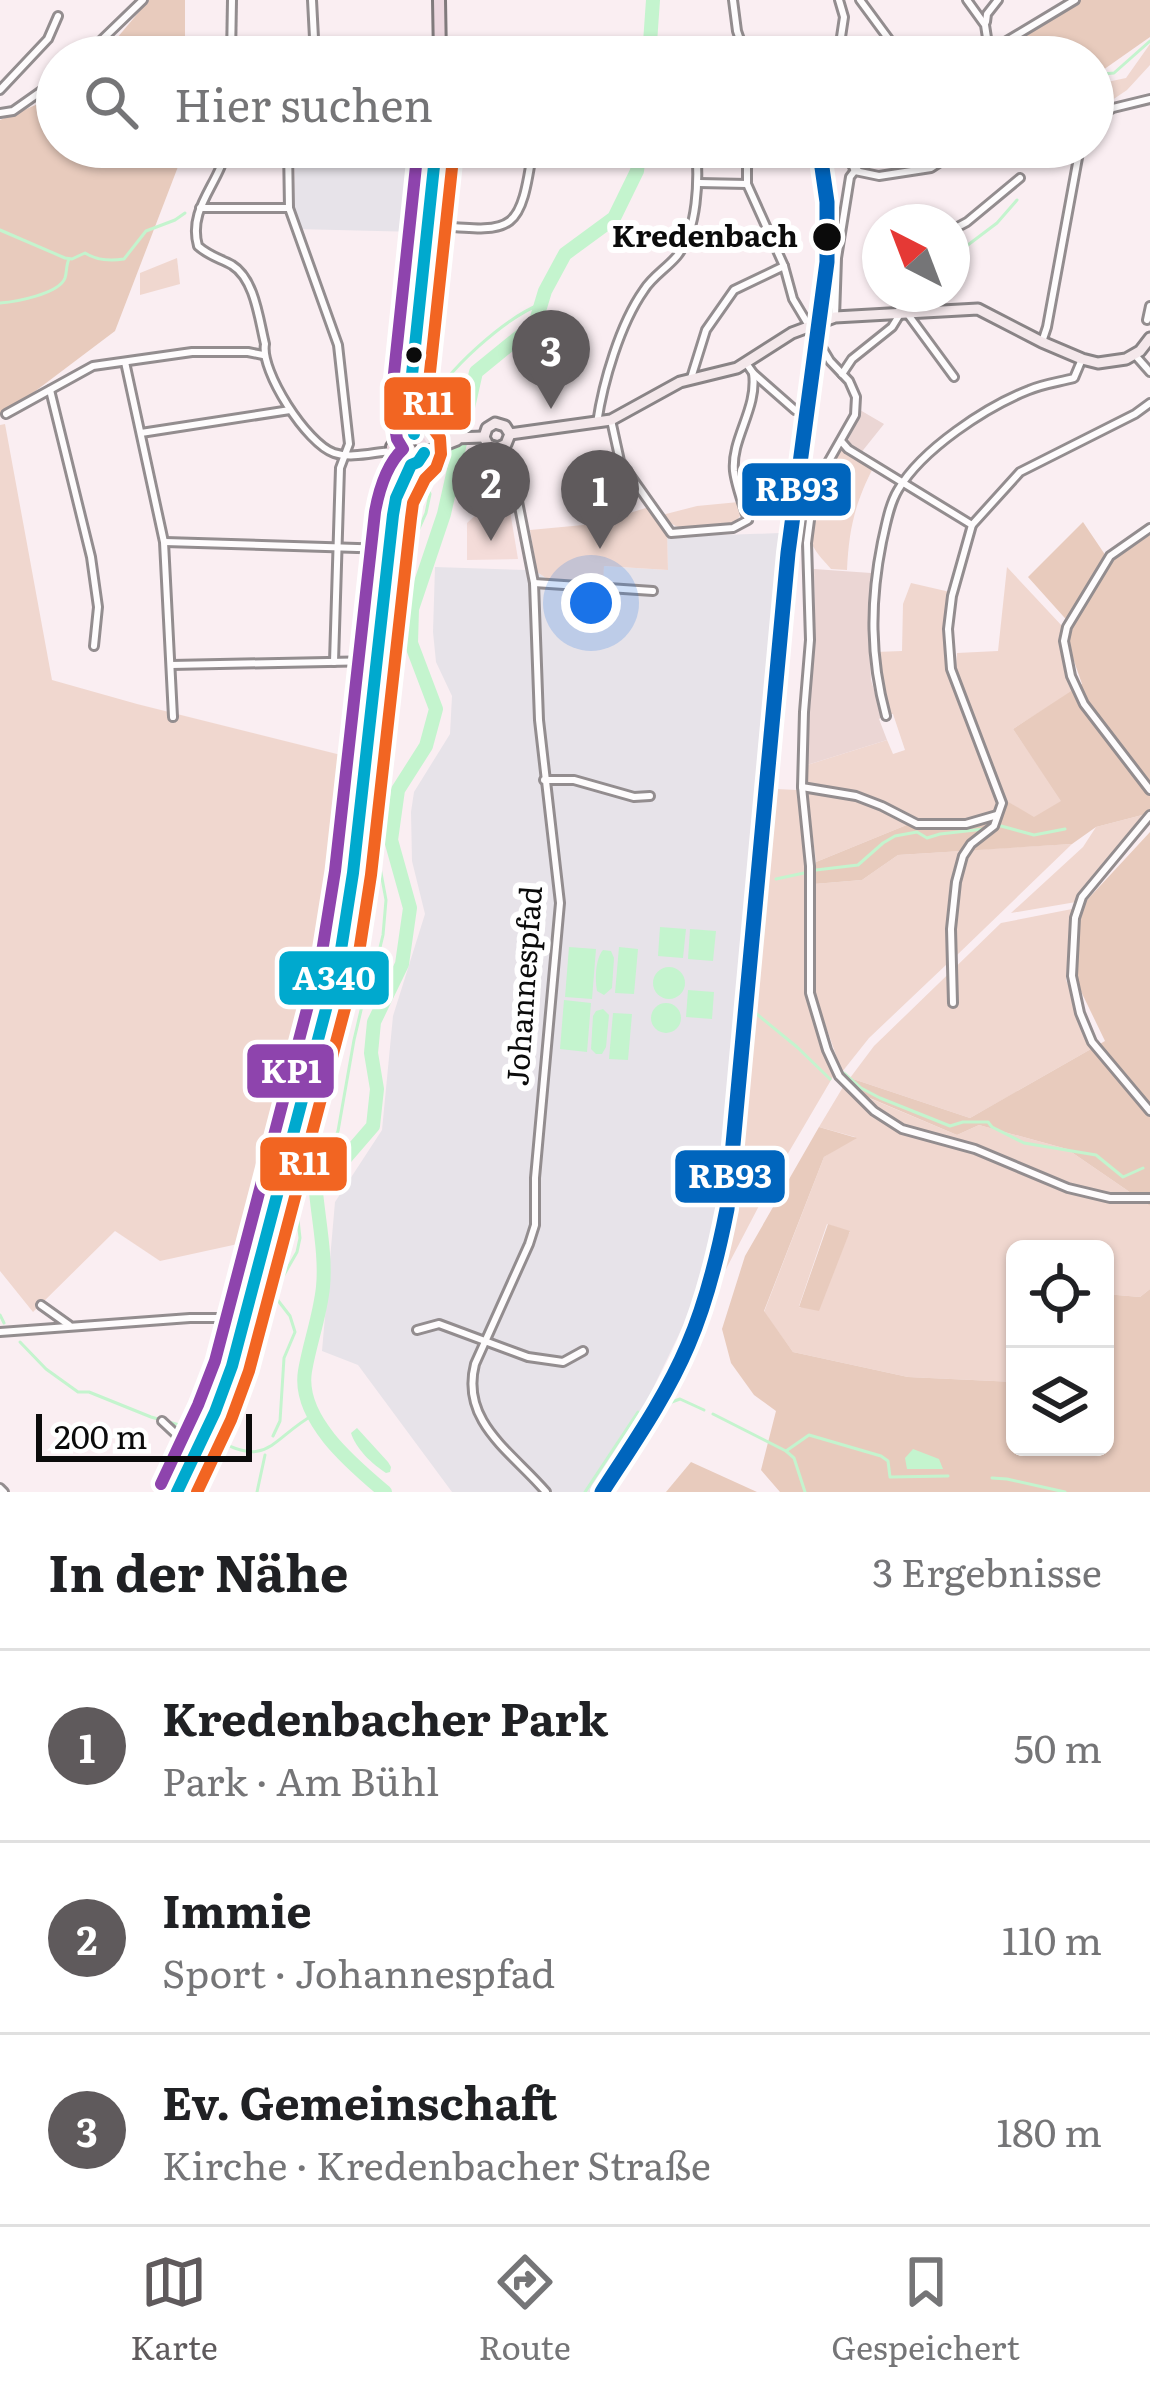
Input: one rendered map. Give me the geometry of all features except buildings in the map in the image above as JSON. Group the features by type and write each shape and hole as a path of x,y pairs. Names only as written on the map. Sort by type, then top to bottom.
{"main road":[{"path":"439,0 440,36"},
{"path":"424,453 412,436 409,403 434,168"},
{"path":"510,434 611,420 691,378 750,368 778,341 835,317 978,309 1082,359 1111,363 1135,355 1150,338"},
{"path":"484,437 495,423 505,425 510,434"},
{"path":"484,437 491,447 503,447 510,434"},
{"path":"177,1492 215,1412 244,1325 340,956 396,498 400,459 394,442 412,436 457,440"},
{"path":"400,459 418,462 424,453 457,440 484,437"}],"street":[{"path":"105,36 143,0"},
{"path":"231,36 232,0"},
{"path":"312,0 314,36"},
{"path":"733,0 739,36"},
{"path":"839,0 844,17 841,36"},
{"path":"860,0 887,36"},
{"path":"968,0 985,25"},
{"path":"987,36 987,14 998,0"},
{"path":"1014,36 1075,0"},
{"path":"49,36 58,16"},
{"path":"0,90 36,52"},
{"path":"0,113 13,111 36,95"},
{"path":"1114,108 1150,99"},
{"path":"220,168 200,208 195,227 198,246 234,266 245,278 265,344 263,355 290,410 320,446 345,455 400,459"},
{"path":"287,168 289,208 338,345 349,444 340,468 334,662"},
{"path":"427,225 497,229 523,204 529,168"},
{"path":"597,423 624,326 645,288 682,249 699,183 698,168"},
{"path":"747,168 747,184 784,266 793,299 856,397 855,415 826,466 809,518 810,640 802,787 810,866 811,993 827,1050 839,1076 874,1111 902,1129 975,1149 1068,1188 1110,1198 1150,1198"},
{"path":"853,168 855,172"},
{"path":"835,317 837,258 850,177 858,168"},
{"path":"855,172 879,176 931,168"},
{"path":"1042,342 1076,168"},
{"path":"970,219 1019,178"},
{"path":"699,183 747,184"},
{"path":"200,208 289,208"},
{"path":"691,378 706,330 734,290 784,266"},
{"path":"1147,320 1150,306"},
{"path":"842,374 903,313 954,377"},
{"path":"6,414 93,366 192,352 263,355"},
{"path":"1135,355 1150,371"},
{"path":"886,716 871,627 875,575 892,502 903,482 938,446 1030,389 1074,378 1082,359"},
{"path":"125,362 164,542 173,716"},
{"path":"750,368 795,410"},
{"path":"611,420 620,461 671,533 734,527 748,520 733,468 753,400 750,368"},
{"path":"50,390 92,557 98,607 94,646"},
{"path":"953,1003 951,929 956,882 963,856 994,826 1002,803 951,669 952,596 972,525 1020,472 1150,403"},
{"path":"140,434 290,410"},
{"path":"841,441 972,525"},
{"name":"Johannespfad","path":"503,447 534,584 544,780 560,903 535,1178 535,1225 471,1379 477,1413 546,1492"},
{"path":"1150,528 1109,556 1067,627 1064,641 1071,676 1084,704 1150,790"},
{"path":"164,542 389,549"},
{"path":"534,584 653,592"},
{"path":"171,665 376,661"},
{"path":"544,780 574,780 650,796"},
{"path":"802,787 856,796 917,824 961,824 997,815"},
{"path":"1150,815 1082,897 1075,918 1072,976 1092,1042 1150,1111"},
{"path":"41,1305 72,1328"},
{"path":"0,1332 190,1318 224,1318 244,1325"},
{"path":"417,1330 439,1324 527,1357 563,1361 583,1351"},
{"path":"162,1421 197,1454"}],"shaded area":[{"path":"149,0 185,0 185,36 119,36"},
{"path":"1081,0 1150,0 1150,37 1114,62 1114,36 1026,36"},
{"path":"1150,44 1150,65 1114,99 1114,81 1126,78"},
{"path":"36,105 36,168 177,168 115,331 0,415 0,120"},
{"path":"295,168 406,168 406,181 423,183 419,232 295,229"},
{"path":"177,258 180,284 140,295 140,273"},
{"path":"860,410 884,424 860,454 846,444"},
{"path":"5,424 52,680 353,758 318,1008 247,1242 160,1261 115,1231 33,1312 0,1271 0,425"},
{"path":"840,446 874,466 854,516 847,570 831,569 815,549 809,523 816,495"},
{"path":"739,502 742,513 735,523 686,528 662,515 697,506"},
{"path":"649,507 667,530 668,570 604,566 603,584 549,580 537,572 530,530 594,524"},
{"path":"510,511 518,559 467,560 467,523 479,512"},
{"path":"1083,522 1110,562 1150,535 1150,813 1096,827 1072,844 898,855 862,880 814,884 816,862 909,824 927,829 998,820 1007,801 1034,817 1061,801 1013,729 1082,684 1068,644 1072,626 1028,577"},
{"path":"780,533 710,1270 642,1411 590,1492 452,1492 358,1365 322,1351 335,1202 382,1130 393,1016 425,914 412,861 411,812 414,792 450,734 452,696 436,662 435,567 527,570 549,580 602,584 604,566 668,570 667,537"},
{"path":"1007,567 1063,627 1060,642 1073,691 1013,729 1062,801 1034,818 1007,801 956,669 957,653 998,651"},
{"path":"814,569 871,573 871,680 887,740 807,765 815,613"},
{"path":"911,583 950,592 943,628 947,671 998,802 993,811 965,820 917,820 856,792 806,784 807,765 887,740 893,754 905,750 890,714 876,652 902,651 903,604"},
{"path":"776,789 797,790 806,866 807,995 834,1075 721,1271 735,1218"},
{"path":"807,792 855,800 909,824 816,862"},
{"path":"1150,813 1076,902 1011,913 1083,847 1096,827"},
{"path":"1150,832 1150,1206 1067,1149 979,1125 957,1135 858,1093 850,1078 970,1118 1105,1041 1075,979 1079,917 1087,900"},
{"path":"1072,844 956,956 959,886 972,850"},
{"path":"961,851 951,881 948,963 869,1038 842,1072 814,993 814,884 862,880 898,855"},
{"path":"1072,909 1066,980 1098,1045 970,1118 850,1078 874,1046 1001,923"},
{"path":"660,927 686,929 683,958 658,956"},
{"path":"690,929 716,931 713,961 688,959"},
{"path":"569,947 596,949 592,999 565,997"},
{"path":"619,947 638,949 634,994 615,993"},
{"path":"603,950 611,951 614,958 612,988 604,995 597,991 596,981"},
{"path":"669,967 680,972 685,983 680,994 669,999 658,994 653,983 658,972"},
{"path":"688,990 714,992 712,1019 686,1017"},
{"path":"564,1000 591,1003 587,1052 560,1049"},
{"path":"666,1003 677,1007 681,1018 677,1029 666,1033 655,1029 651,1018 655,1007"},
{"path":"603,1009 609,1015 606,1047 596,1054 591,1049 593,1016"},
{"path":"613,1013 632,1014 628,1060 609,1059"},
{"path":"843,1087 957,1135 979,1125 1067,1149 1150,1206 1150,1289 1140,1297 1114,1295 1114,1240 1006,1240 1006,1382 908,1377 793,1352 764,1312 824,1157 855,1137 819,1127","holes":["827,1224 850,1232 800,1308"]},
{"path":"819,1127 857,1138 824,1157 764,1311 793,1352 908,1377 1006,1382 1006,1456 1114,1456 1114,1295 1140,1297 1150,1289 1150,1492 780,1492 761,1470 776,1411 754,1395 731,1363 722,1329 745,1256"},
{"path":"828,1224 850,1231 819,1311 799,1307"},
{"path":"357,1428 388,1462 390,1472 361,1450 351,1433"},
{"path":"913,1449 939,1459 943,1469 907,1469 905,1458"},
{"path":"691,1462 757,1492 666,1492"}],"waterway":[{"path":"650,36 653,0"},
{"path":"1114,73 1150,41"},
{"path":"385,1492 344,1455 318,1423 305,1389 305,1371 323,1287 316,1192 373,1126 377,1089 371,1053 374,1022 402,964 410,908 391,840 398,790 426,746 436,709 411,643 412,609 444,514 476,372 535,324 545,291 565,254 614,218 637,168"},
{"path":"970,243 1017,200"},
{"path":"0,230 65,258 85,253 119,260 146,231 185,213"},
{"path":"0,303 54,289 65,278 69,259"},
{"path":"437,435 431,405 449,377 495,333 541,304"},
{"path":"273,1436 280,1421 284,1358 295,1332 290,1316 273,1294 297,1252 303,1183 338,1131 354,1040 383,935 386,900 374,835 375,813 394,712 403,575 426,513 430,494 424,479 434,450"},
{"path":"1001,826 1034,835 1065,829"},
{"path":"816,870 858,865 895,836 917,832 927,838 984,829"},
{"path":"776,879 804,873"},
{"path":"753,1011 830,1079"},
{"path":"844,1073 880,1098 950,1126 988,1122 1024,1143 1096,1155 1123,1177 1143,1168"},
{"path":"0,1315 4,1323"},
{"path":"20,1342 78,1392 197,1430"},
{"path":"669,1403 680,1399 704,1410"},
{"path":"585,1492 638,1412"},
{"path":"713,1414 786,1451 809,1435 881,1456 888,1461 890,1477 948,1476"},
{"path":"214,1438 258,1451 313,1415"},
{"path":"786,1451 794,1458 805,1492"},
{"path":"257,1492 265,1455"},
{"path":"992,1478 1065,1492"}],"transit line":[{"name":"KP1","path":"161,1484 215,1361 322,952 375,512 384,478 403,449 391,402 416,168"},
{"name":"A340","path":"414,434 409,403 434,168"},
{"name":"R11","path":"197,1492 249,1371 358,959 413,503 441,454 427,400 452,168"},
{"name":"RB93","path":"602,1492 659,1402 688,1345 711,1278 727,1209 788,553 827,262 822,168"},
{"name":"A340","path":"177,1492 232,1366 340,956 393,515 411,465 424,453"}],"place":[{"name":"Kredenbach","path":"827,237"},
{"name":"Ev. Gemeinschaft","path":"551,409"},
{"name":"Immie","path":"491,541"},
{"name":"Kredenbacher Park","path":"600,549"}]}
